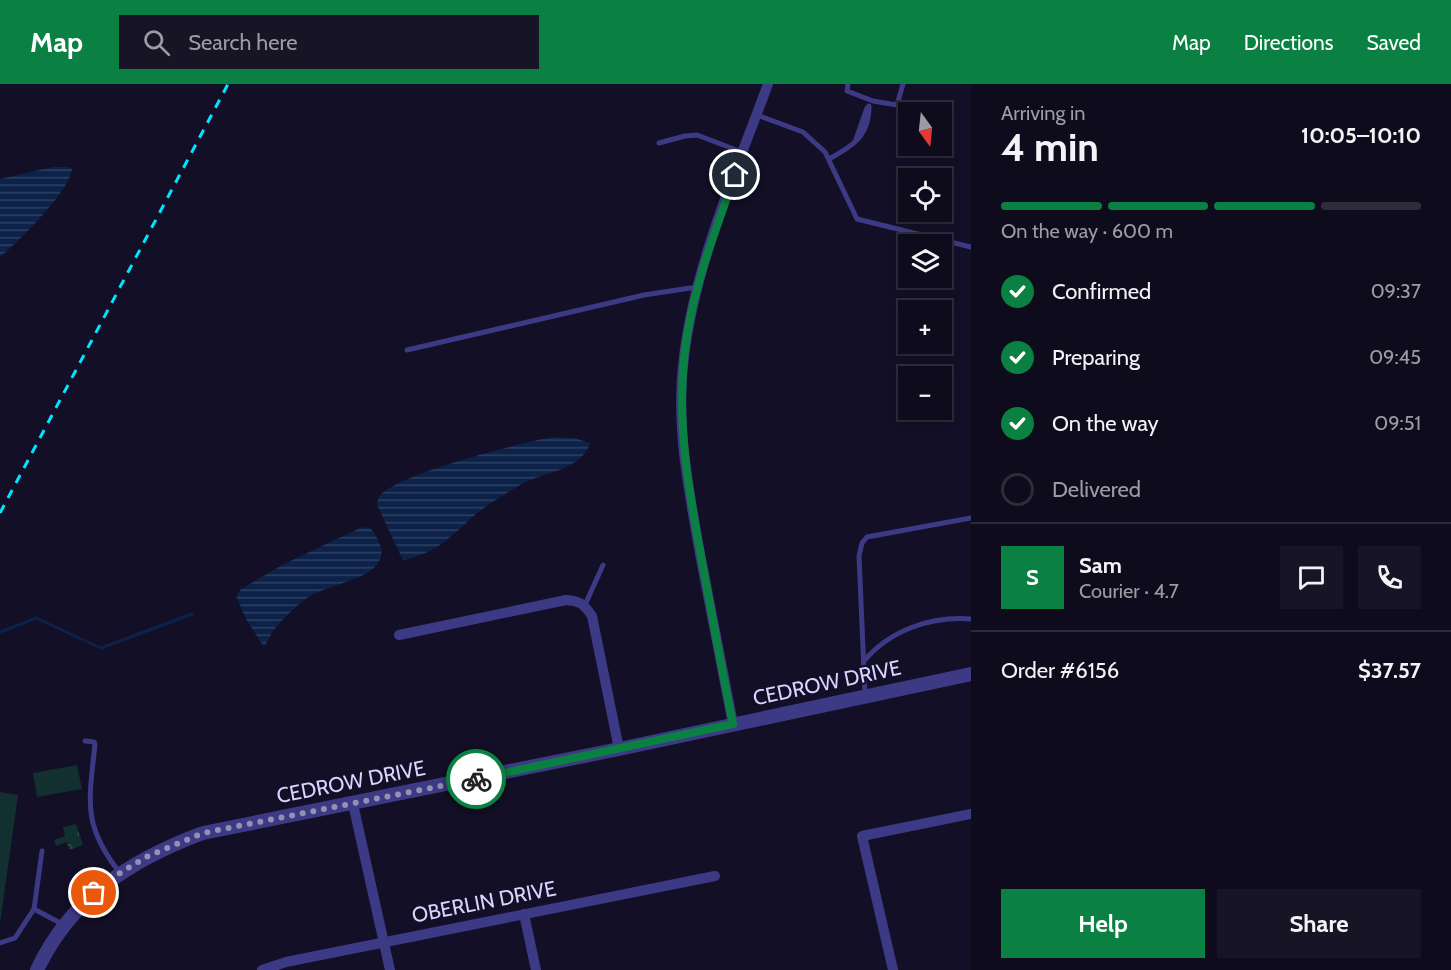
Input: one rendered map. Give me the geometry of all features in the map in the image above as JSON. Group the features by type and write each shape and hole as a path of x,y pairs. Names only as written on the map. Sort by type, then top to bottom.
{"street":[{"path":"733,724 686,476 681,408 684,358 702,267 768,84"},
{"path":"399,635 566,600 578,600 585,605 592,616 619,749"},
{"name":"CEDROW DRIVE","path":"37,970 64,925 94,893 120,873 148,856 203,833 619,749 971,674"},
{"path":"353,804 390,970"},
{"path":"892,970 862,836 971,814"},
{"name":"OBERLIN DRIVE","path":"262,970 286,962 715,876"},
{"path":"524,914 536,970"}],"lane":[{"path":"848,84 847,91 871,103 897,105 903,84"},
{"path":"829,159 853,146 871,103"},
{"path":"757,115 803,132 825,152 857,219 971,247"},
{"path":"659,143 697,135 743,152"},
{"path":"407,350 644,295 697,287"},
{"path":"866,696 859,556 862,543 867,537 971,518"},
{"path":"585,605 603,565"},
{"path":"864,661 874,649 891,636 912,627 952,619 971,620"},
{"path":"85,741 95,744 90,799 94,831 102,848 120,873"},
{"path":"0,944 15,938 34,909 42,851"},
{"path":"34,909 64,925"}],"green space":[{"path":"77,765 82,789 37,797 33,773"},
{"path":"0,792 18,795 0,924"},
{"path":"76,824 83,845 69,850 67,842 56,846 54,840 65,836 63,827"}],"water":[{"path":"53,167 72,168 63,189 30,228 0,257 0,179"},
{"path":"552,437 574,438 590,443 586,452 571,465 522,484 481,510 435,548 403,560 377,505 380,496 391,487 433,469"},
{"path":"365,527 371,529 380,545 381,558 374,568 304,600 274,629 264,647 246,619 236,596 241,589 284,564"}],"waterway":[{"path":"0,632 36,618 101,648 192,614"}],"railway":[{"path":"0,513 228,84"}],"way so far":[{"path":"94,893 120,873 148,856 203,833 476,779"}],"route":[{"path":"476,779 733,724 686,476 681,408 684,358 690,315 702,267 735,175"}]}
